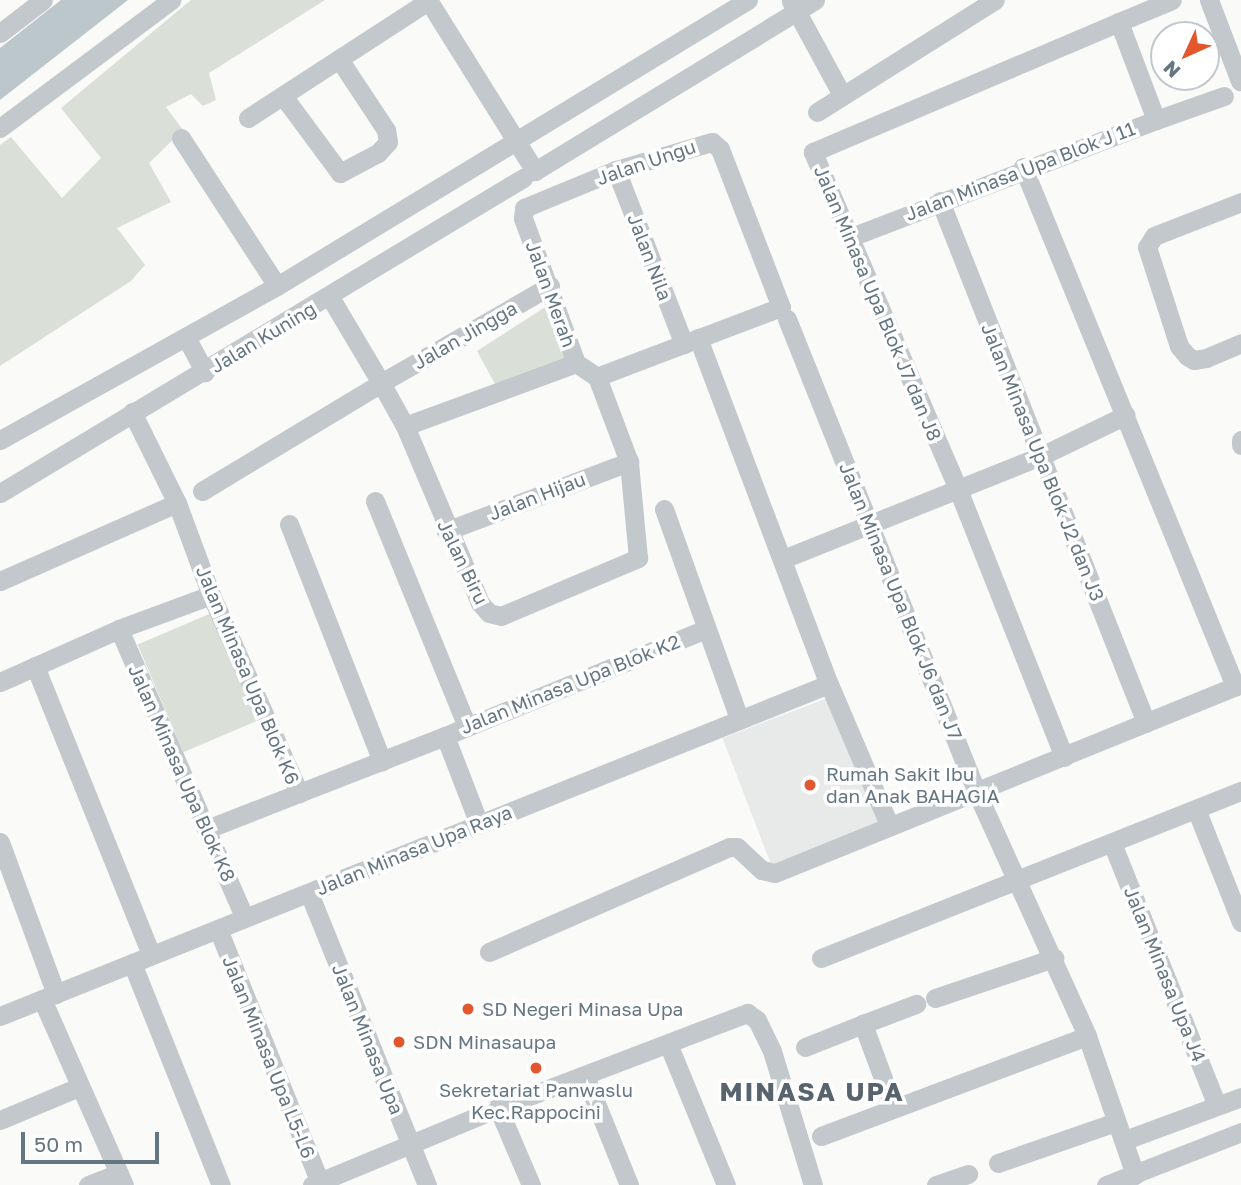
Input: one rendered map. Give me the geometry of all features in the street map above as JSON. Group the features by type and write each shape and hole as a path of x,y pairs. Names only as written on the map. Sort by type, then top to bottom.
{"street":[{"path":"0,33 43,0"},
{"path":"0,128 171,0"},
{"path":"248,118 428,0 517,142 529,175"},
{"path":"0,440 277,286 748,0"},
{"name":"Jalan Kuning","path":"0,493 529,175 794,6 815,0"},
{"path":"817,112 995,0"},
{"path":"1119,22 1143,5 1172,0"},
{"path":"1209,0 1240,81"},
{"path":"794,6 842,96"},
{"name":"Jalan Minasa Upa Blok J 11","path":"851,237 1023,167 1156,120 1119,22"},
{"name":"Jalan Minasa Upa Blok J7 dan J8","path":"1064,757 958,489 814,152 1119,22"},
{"path":"283,96 340,173 378,153 388,142 386,130 339,59"},
{"path":"1156,120 1224,96"},
{"path":"181,138 277,286"},
{"name":"Jalan Ungu","path":"530,204 616,170 706,142 716,144 784,313 811,369"},
{"path":"489,951 729,847 737,847 762,870 775,873 1238,685 1023,167"},
{"name":"Jalan Nila","path":"616,170 783,559 829,684 890,827"},
{"name":"Jalan Minasa Upa Blok J2 dan J3","path":"940,201 1146,723"},
{"path":"1241,202 1154,236 1147,247 1179,346 1187,356 1194,360 1206,358 1241,343"},
{"name":"Jalan Merah","path":"530,204 524,208 523,218 576,363 597,377"},
{"name":"Jalan Jingga","path":"381,383 550,286"},
{"name":"Jalan Biru","path":"330,297 405,426 446,530 480,603 489,613 501,616 638,558 629,462 597,377"},
{"path":"597,377 691,341 784,313"},
{"path":"186,337 205,372"},
{"path":"405,426 576,363"},
{"name":"Jalan Minasa Upa Blok J6 dan J7","path":"811,369 869,524 977,793 1019,880 1087,1036 1135,1175"},
{"path":"202,491 381,383"},
{"path":"0,581 177,503 132,412"},
{"path":"783,559 1041,456 1126,415"},
{"name":"Jalan Hijau","path":"446,530 629,462"},
{"path":"375,501 467,727"},
{"name":"Jalan Minasa Upa Blok K6","path":"177,503 211,595 299,793 207,829"},
{"path":"664,509 739,718"},
{"path":"289,524 382,761"},
{"path":"0,682 119,629 211,595"},
{"name":"Jalan Minasa Upa Blok K8","path":"119,629 244,917"},
{"name":"Jalan Minasa Upa Blok K2","path":"479,824 444,736 706,629"},
{"path":"35,666 151,955"},
{"name":"Jalan Minasa Upa Raya","path":"0,1016 829,684"},
{"path":"299,793 444,736"},
{"path":"821,958 1241,791"},
{"path":"1196,809 1241,922"},
{"path":"0,842 79,1087 122,1179 89,1185"},
{"name":"Jalan Minasa Upa J4","path":"1112,844 1217,1105"},
{"name":"Jalan Minasa Upa","path":"309,893 427,1185"},
{"name":"Jalan Minasa Upa L5-L6","path":"218,929 318,1184"},
{"path":"935,998 1054,958"},
{"path":"132,963 221,1185"},
{"path":"805,1047 866,1031 916,1004"},
{"path":"318,1184 498,1108 669,1046 743,1014 757,1020 772,1051 813,1185"},
{"path":"866,1031 894,1108"},
{"path":"821,1136 1087,1036"},
{"path":"669,1046 726,1185"},
{"path":"584,1076 629,1185"},
{"path":"0,1120 79,1087"},
{"path":"1125,1140 1241,1097"},
{"path":"498,1108 531,1185"},
{"path":"998,1163 1116,1122"},
{"path":"1106,1185 1241,1132"},
{"path":"936,1185 968,1174"}],"shaded area":[{"path":"61,0 128,0 0,100 0,48"},
{"path":"191,0 325,0 209,73 216,100 203,106 191,94 166,107 183,130 149,163 171,202 117,228 145,265 131,281 0,366 0,145 11,137 62,198 101,158 61,108"},
{"path":"547,306 574,372 502,397 477,351"},
{"path":"214,612 260,720 183,752 138,644"},
{"name":"Rumah Sakit Ibu dan Anak BAHAGIA","path":"843,692 896,831 776,877 723,738"}],"place":[{"name":"Rumah Sakit Ibu dan Anak BAHAGIA","path":"810,785"},
{"name":"SD Negeri Minasa Upa","path":"468,1009"},
{"name":"SDN Minasaupa","path":"399,1042"},
{"name":"Sekretariat Panwaslu Kec.Rappocini","path":"536,1068"}],"district":[{"name":"MINASA UPA","path":"812,1092"}]}
